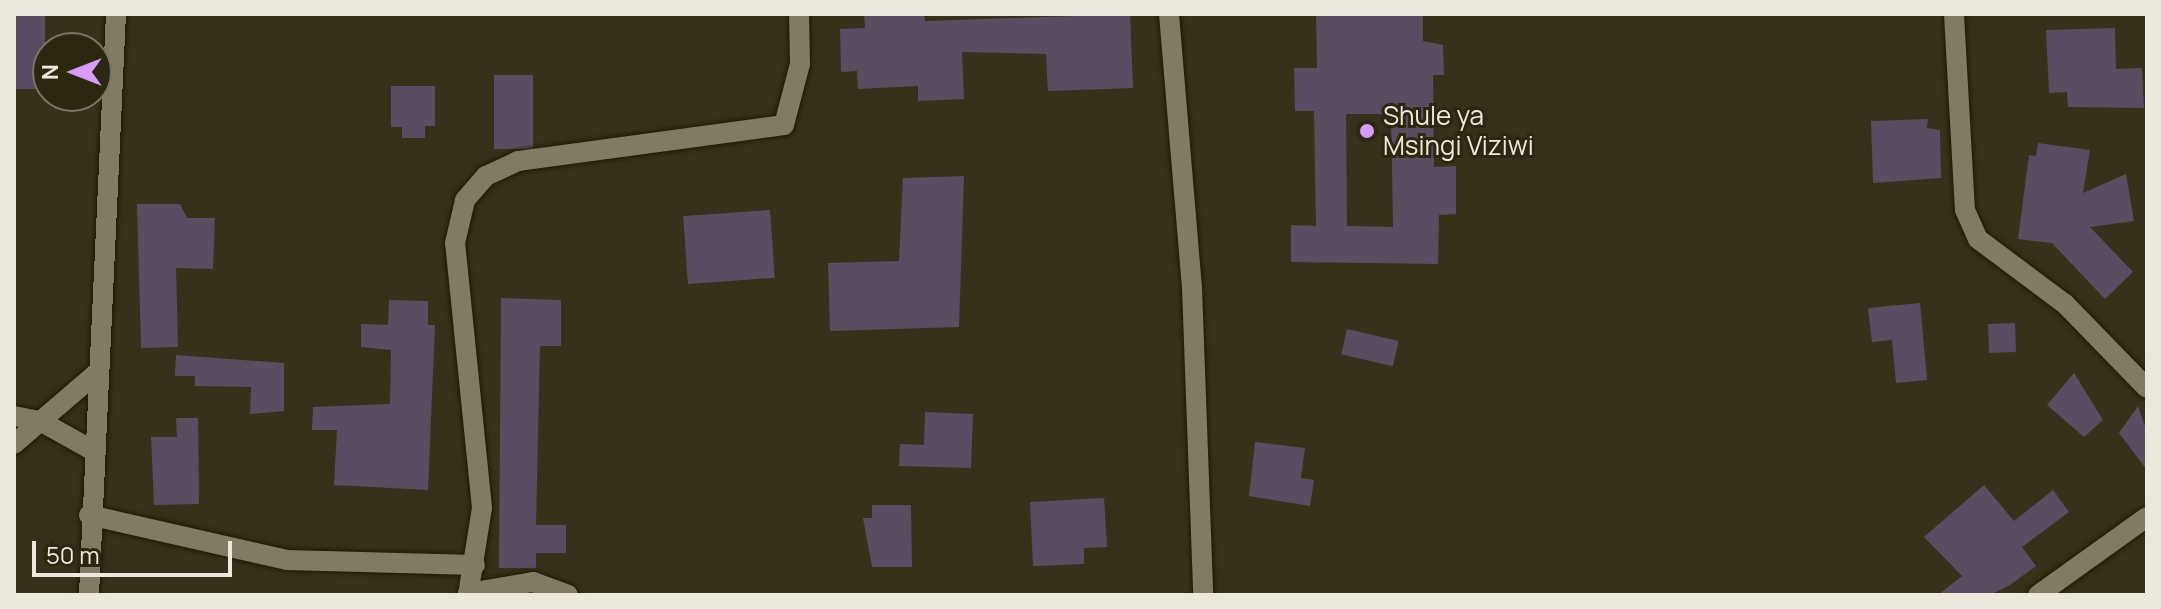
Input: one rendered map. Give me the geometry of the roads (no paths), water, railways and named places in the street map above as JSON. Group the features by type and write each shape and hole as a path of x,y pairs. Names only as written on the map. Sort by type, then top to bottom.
{"street":[{"path":"89,595 89,515 116,14"},
{"path":"568,595 533,582 468,594 475,565 481,441 455,243 465,200 486,176 518,161 784,125 800,64 799,14"},
{"path":"1169,14 1192,288 1203,595"},
{"path":"1954,14 1965,210 1978,239 2065,304 2147,388"},
{"path":"14,444 99,371"},
{"path":"14,416 40,421 94,451"},
{"path":"89,515 287,560 475,565"},
{"path":"2038,595 2147,517"}],"place":[{"name":"Shule ya Msingi Viziwi","path":"1367,131"}]}
